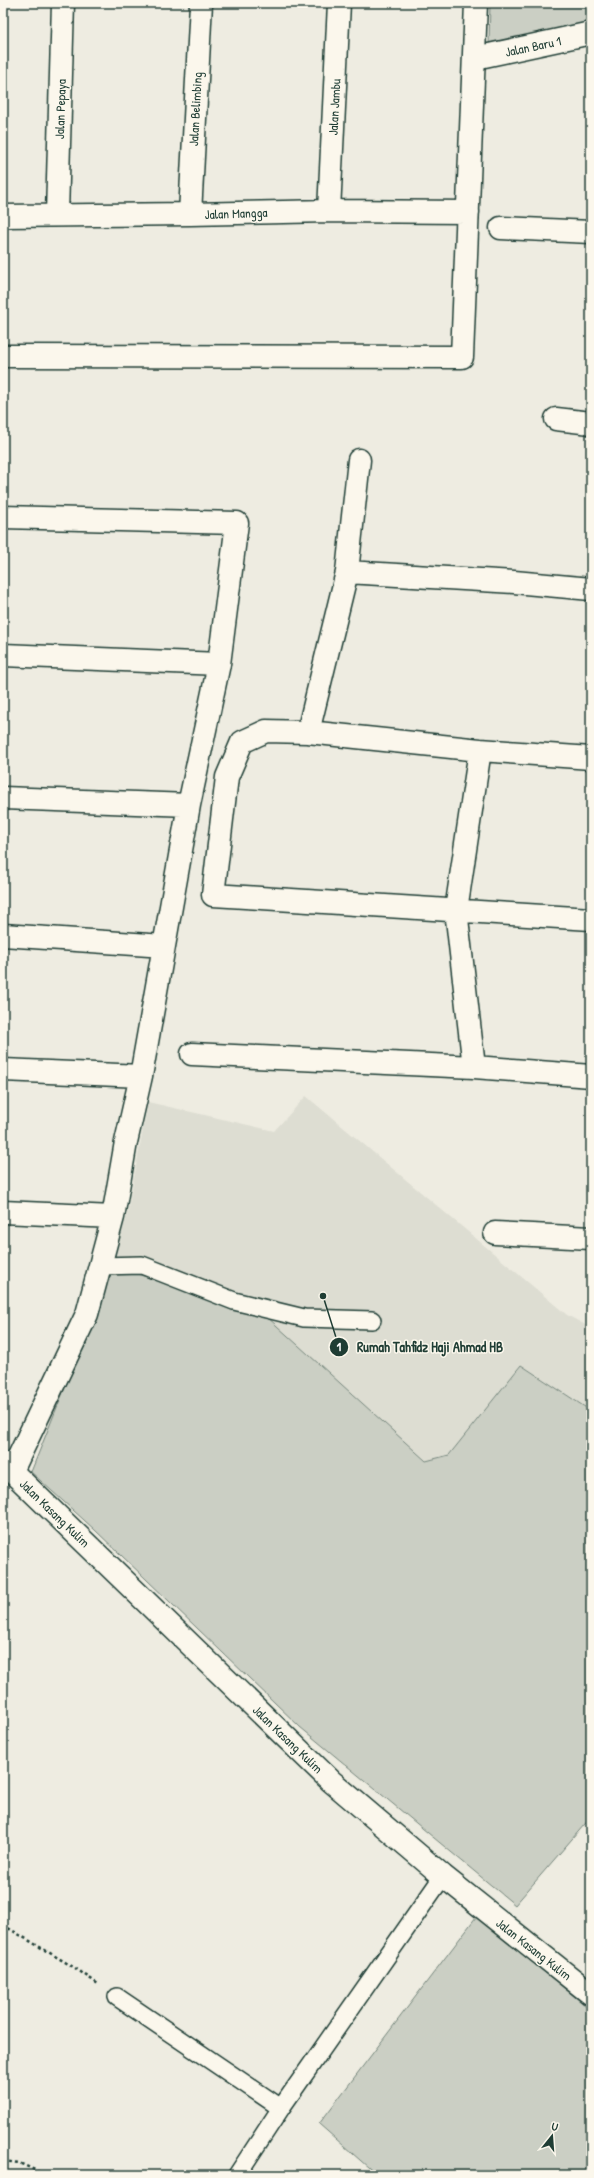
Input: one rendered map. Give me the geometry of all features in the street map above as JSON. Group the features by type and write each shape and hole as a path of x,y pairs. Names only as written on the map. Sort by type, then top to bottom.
{"street":[{"name":"Jalan Pepaya","path":"57,214 63,3"},
{"name":"Jalan Belimbing","path":"190,214 201,3"},
{"name":"Jalan Jambu","path":"329,211 339,3"},
{"path":"3,356 462,357 476,3"},
{"name":"Jalan Baru 1","path":"475,58 591,33"},
{"name":"Jalan Mangga","path":"3,216 329,211 468,212"},
{"path":"501,228 591,232"},
{"path":"556,419 591,423"},
{"path":"308,732 348,572 359,460"},
{"path":"3,517 237,522 219,664 189,804 141,1076 126,1142 113,1217 87,1314 7,1467"},
{"path":"348,572 514,582 591,589"},
{"path":"3,655 219,664"},
{"path":"591,758 480,750 308,732 266,731 242,742 227,777 213,895 591,919"},
{"path":"474,1067 456,910 480,750"},
{"path":"3,798 189,804"},
{"path":"3,935 164,946"},
{"path":"192,1054 474,1067 591,1076"},
{"path":"3,1070 141,1076"},
{"path":"3,1212 113,1217"},
{"path":"495,1232 591,1238"},
{"name":"Jalan Kasang Kulim","path":"7,1467 331,1781 443,1876 591,1994"}],"lane":[{"path":"99,1266 142,1265 234,1301 304,1318 372,1320"},
{"path":"237,2175 281,2108 443,1876"},
{"path":"117,1997 281,2108"}],"path":[{"path":"3,1925 75,1968 117,1997"},
{"path":"3,2161 19,2163 46,2175"}],"shaded area":[{"path":"490,3 591,3 591,24 489,44"},
{"path":"306,1096 567,1315 591,1328 591,1411 521,1365 449,1455 426,1461 273,1324 95,1530 31,1472 59,1396 109,1278 127,1214 148,1102 274,1131"},
{"path":"115,1272 134,1273 266,1316 426,1461 449,1455 521,1365 591,1411 591,1817 515,1905 300,1727 95,1530 31,1472 109,1278"},
{"path":"476,1917 591,2010 591,2175 377,2175 319,2124"}],"place":[{"name":"Rumah Tahfidz Haji Ahmad HB","path":"323,1296"}]}
